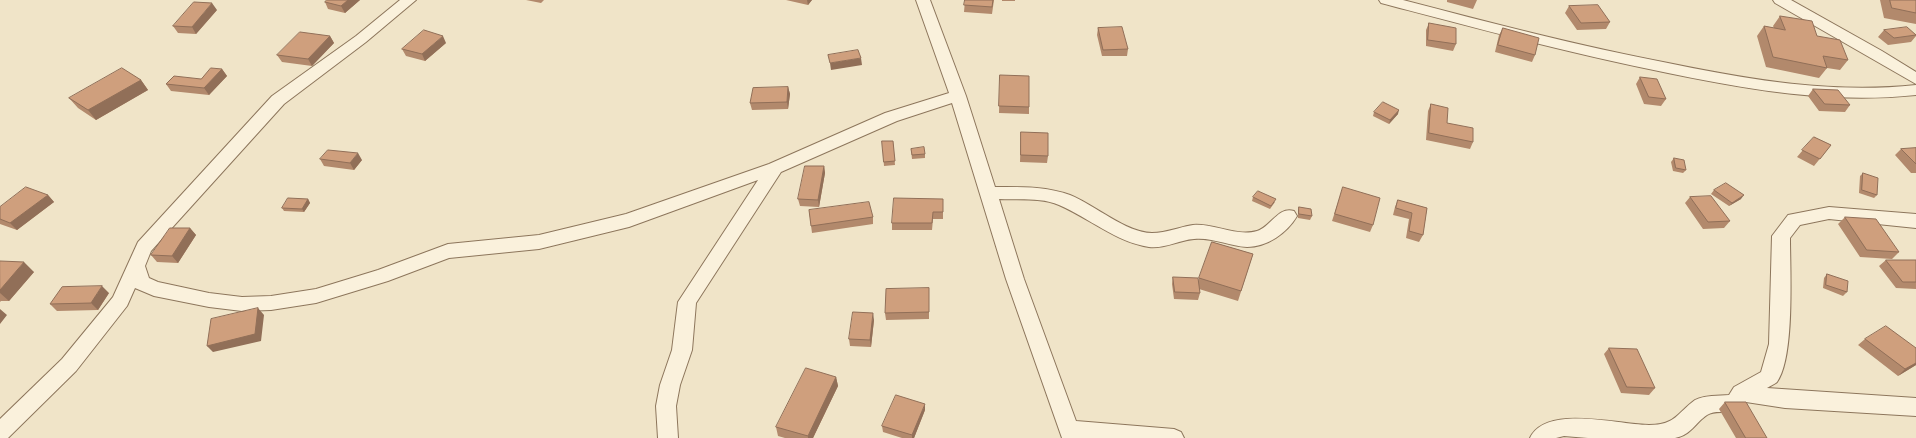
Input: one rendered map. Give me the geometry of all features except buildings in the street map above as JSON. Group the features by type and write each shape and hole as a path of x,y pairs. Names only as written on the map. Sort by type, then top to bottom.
{"street":[{"path":"0,432 69,365 120,301 138,274 144,247 278,100 361,40 409,0"},
{"path":"923,0 958,96 1015,279 1038,339 1070,434 1174,438"},
{"path":"1386,0 1524,36 1659,67 1766,88 1851,94 1916,90"},
{"path":"1780,0 1877,54 1916,79"},
{"path":"138,274 154,289 209,300 242,304 271,304 316,296 382,276 448,251 508,246 580,234 629,220 775,168 891,117 958,96"},
{"path":"668,438 666,406 670,385 682,350 687,302 775,168"},
{"path":"989,193 1043,194 1064,200 1130,235 1150,240 1168,239 1193,232 1212,233 1248,240 1270,234 1288,216"},
{"path":"1540,438 1551,430 1564,427 1651,434 1680,428 1703,406 1735,403 1741,393 1769,378 1779,344 1781,236 1794,220 1829,213 1916,221"},
{"path":"1769,378 1785,399"},
{"path":"1741,393 1785,399 1916,407"}]}
